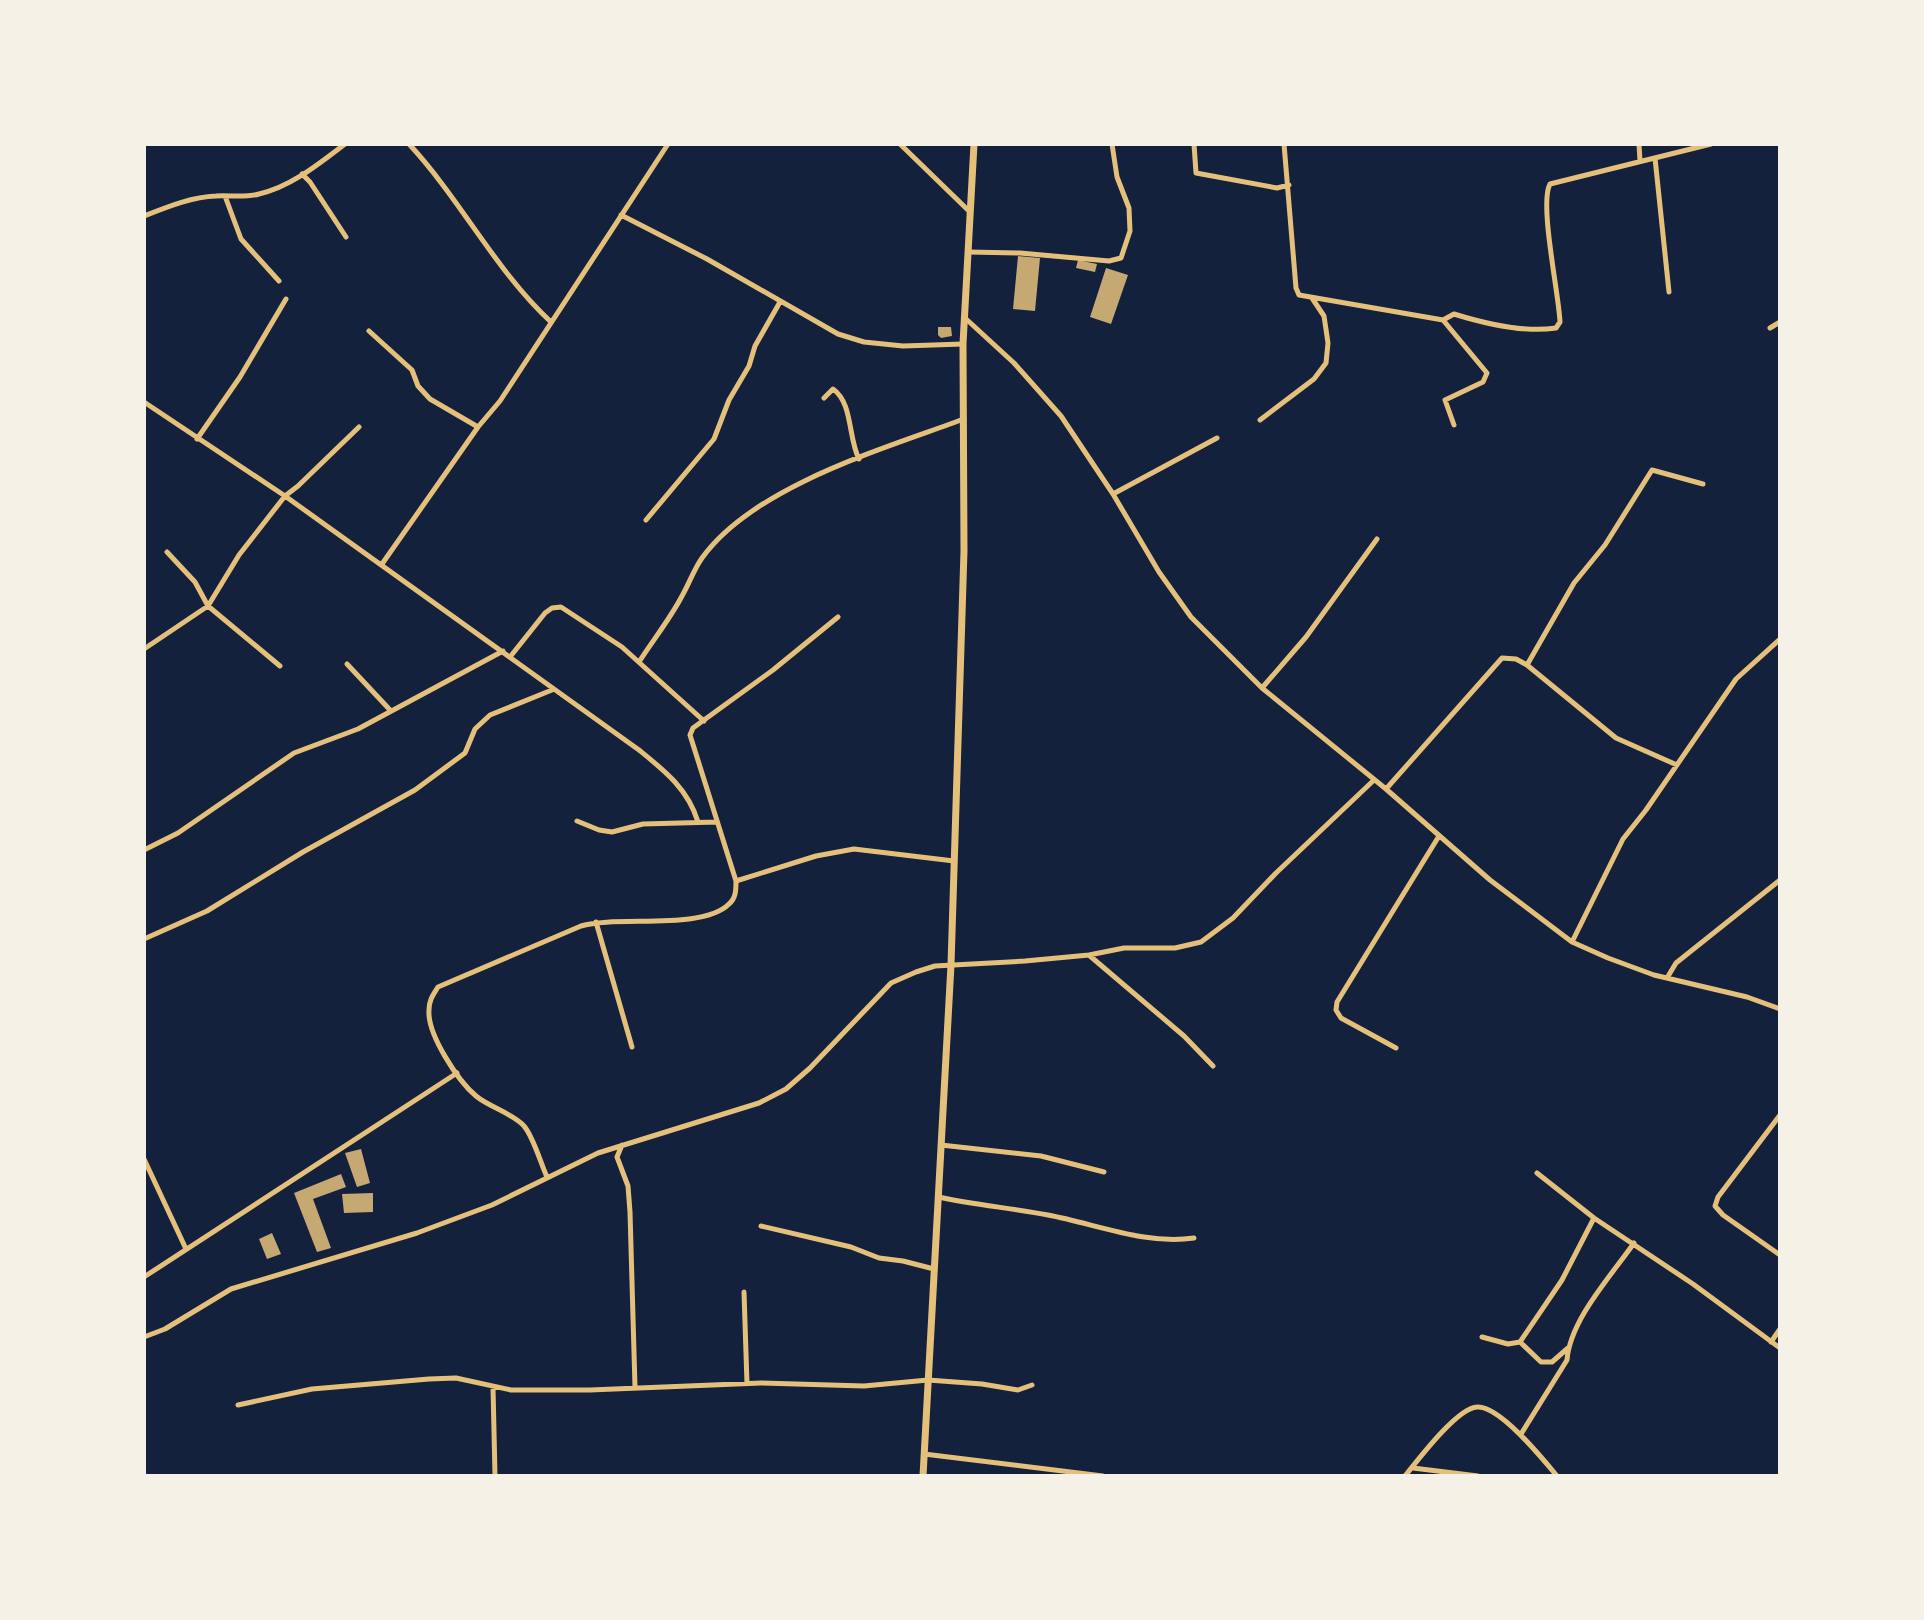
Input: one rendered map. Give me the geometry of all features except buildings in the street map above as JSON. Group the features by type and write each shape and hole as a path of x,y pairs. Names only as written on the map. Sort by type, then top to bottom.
{"main road":[{"path":"923,1476 951,965 964,551 963,344 974,144"}],"street":[{"path":"144,216 179,203 264,193 302,174 345,144"},
{"path":"409,144 434,172 524,297 551,322"},
{"path":"382,564 478,427 508,390 668,144"},
{"path":"900,144 970,213"},
{"path":"968,252 1109,261 1121,258 1130,231 1129,208 1117,177 1112,144"},
{"path":"1194,144 1196,173 1277,188 1289,185"},
{"path":"1284,144 1299,295 1443,320 1454,314 1491,324 1545,330 1556,328 1560,317 1549,234 1548,186 1711,144"},
{"path":"1639,144 1640,161"},
{"path":"1655,158 1669,292"},
{"path":"302,174 346,237"},
{"path":"225,196 241,239 279,281"},
{"path":"621,215 707,259 838,334 864,342 903,346 963,344"},
{"path":"1260,420 1314,379 1326,363 1328,343 1324,316 1311,298"},
{"path":"197,439 240,377 286,299"},
{"path":"646,520 714,439 729,400 749,366 755,346 780,302"},
{"path":"965,318 1014,363 1061,416 1113,494 1159,572 1191,617 1262,688 1514,899 1572,942 1667,978 1747,997 1780,1009"},
{"path":"1443,320 1487,373 1483,382 1445,400 1454,425"},
{"path":"1770,328 1780,322"},
{"path":"369,331 412,370 418,386 430,399 478,427"},
{"path":"824,398 833,389 843,398 852,444 859,459"},
{"path":"144,402 382,564 552,690 639,750 677,781 698,822"},
{"path":"639,662 681,598 702,558 738,522 779,494 964,419"},
{"path":"144,649 208,606 239,555 285,496 359,427"},
{"path":"1113,494 1217,438"},
{"path":"1527,665 1574,583 1605,545 1652,470 1703,484"},
{"path":"1262,688 1306,637 1377,539"},
{"path":"167,552 195,582 208,606 280,666"},
{"path":"510,657 545,613 561,607 622,647 704,721"},
{"path":"547,1177 525,1126 477,1097 457,1073 431,1025 428,1013 431,998 438,987 535,944 596,922 666,921 712,913 729,905 736,895 736,881 691,743 693,728 838,617"},
{"path":"1572,942 1623,839 1736,679 1780,639"},
{"path":"144,849 178,833 294,753 358,729 503,651"},
{"path":"1386,789 1502,658 1516,659 1527,665 1616,738 1677,765"},
{"path":"347,664 391,711"},
{"path":"144,939 207,911 303,852 415,790 465,753 475,729 490,715 552,690"},
{"path":"144,1337 165,1329 231,1289 417,1233 492,1205 581,1160 622,1144 773,1097 832,1048 891,983 935,966 970,966 1089,955 1124,948 1189,946 1210,938 1374,780"},
{"path":"577,821 612,832 643,824 661,826 717,822"},
{"path":"1396,1048 1341,1018 1336,1010 1337,1002 1439,836"},
{"path":"736,881 816,856 854,849 954,861"},
{"path":"1667,978 1676,963 1780,880"},
{"path":"596,922 632,1047"},
{"path":"1089,955 1184,1036 1213,1066"},
{"path":"144,1277 457,1073"},
{"path":"1780,1115 1718,1197 1715,1206 1780,1255"},
{"path":"622,1144 617,1157 628,1186 635,1387"},
{"path":"940,1145 1041,1156 1104,1172"},
{"path":"144,1159 186,1249"},
{"path":"1537,1173 1594,1218 1634,1243 1780,1348"},
{"path":"937,1197 1046,1215 1163,1240 1194,1238"},
{"path":"1482,1337 1508,1344 1520,1342 1562,1280 1594,1218"},
{"path":"761,1226 851,1247 879,1258 934,1269"},
{"path":"1521,1434 1567,1360 1577,1325 1634,1243"},
{"path":"744,1292 747,1384"},
{"path":"1771,1342 1780,1329"},
{"path":"1520,1342 1541,1362 1552,1362 1568,1348"},
{"path":"238,1405 312,1389 456,1378 493,1387 553,1390 747,1384 864,1386 928,1380 1018,1390 1032,1385"},
{"path":"493,1387 495,1476"},
{"path":"1405,1476 1444,1430 1475,1406 1484,1407 1521,1434 1557,1476"},
{"path":"924,1454 1103,1476"},
{"path":"1412,1468 1478,1476"}]}
